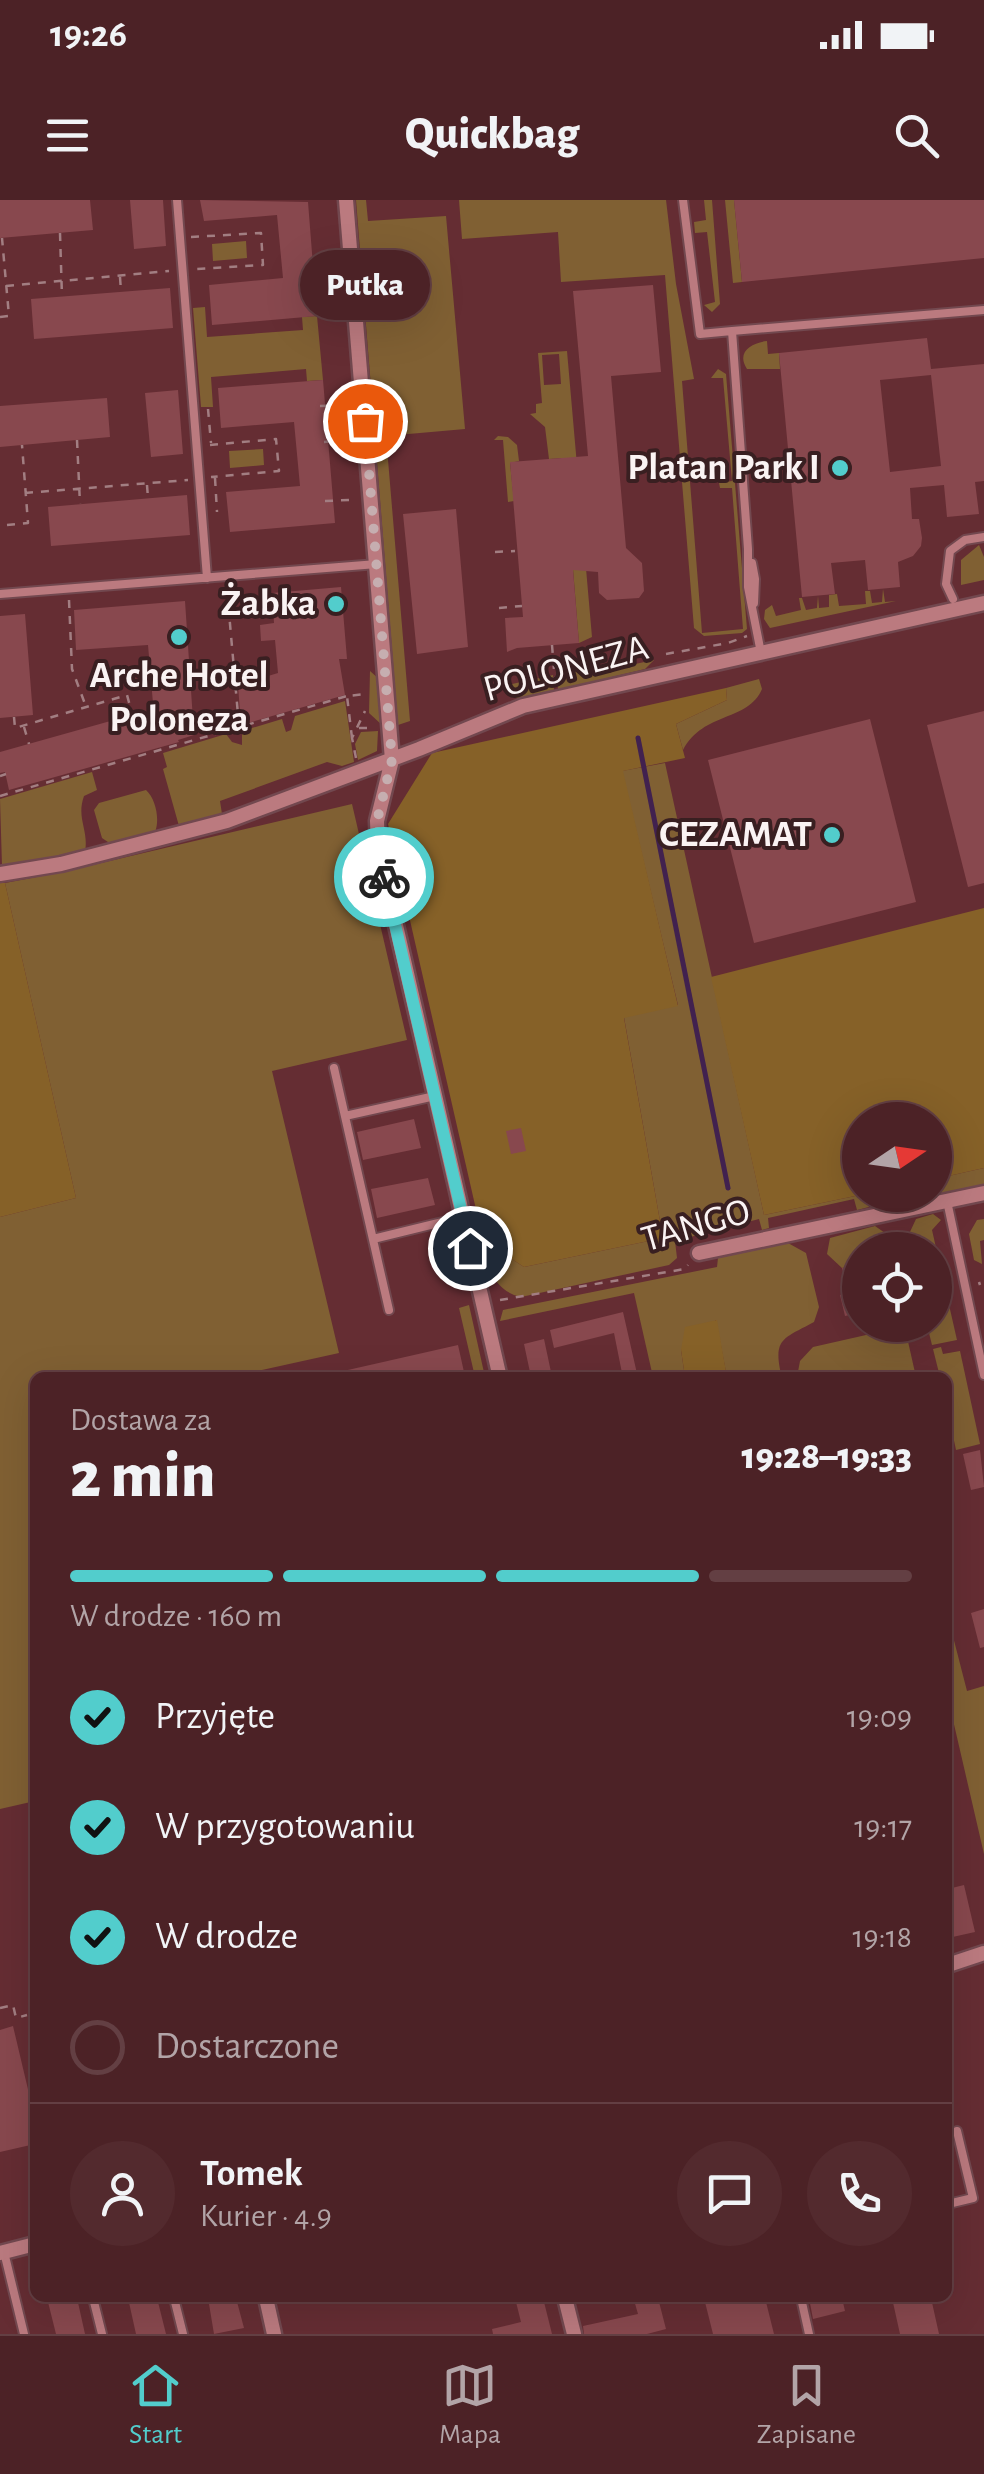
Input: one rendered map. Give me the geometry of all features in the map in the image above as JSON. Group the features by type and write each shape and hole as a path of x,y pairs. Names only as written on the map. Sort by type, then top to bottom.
{"street":[{"path":"346,200 392,760 377,821 378,848 499,1372"},
{"name":"POLONEZA","path":"0,874 61,864 213,825 392,760 523,706 761,653 954,604 984,603"},
{"name":"TANGO","path":"952,1200 984,1193"},
{"name":"TANGO","path":"699,1253 895,1212"},
{"path":"952,1964 984,1953"},
{"path":"2,2252 30,2245"},
{"path":"267,2302 274,2334"},
{"path":"566,2302 574,2334"}],"lane":[{"path":"177,200 207,578"},
{"path":"682,200 700,334 984,310"},
{"path":"732,331 748,549 756,579 754,603 761,653"},
{"path":"954,604 955,590 947,574 948,556 964,540 984,538"},
{"path":"0,594 377,564"},
{"path":"334,1068 389,1310"},
{"path":"345,1116 435,1096"},
{"path":"949,1212 984,1376"},
{"path":"373,1238 464,1217"},
{"path":"952,2203 973,2198 957,2131"},
{"path":"2,2252 24,2334"},
{"path":"94,2302 102,2334"},
{"path":"175,2302 182,2334"},
{"path":"802,2302 810,2334"}],"path":[{"path":"60,233 62,296"},
{"path":"6,286 263,265 260,233 180,238"},
{"path":"0,317 9,316 2,238"},
{"path":"119,276 121,292"},
{"path":"320,406 342,405"},
{"path":"208,410 211,445"},
{"path":"77,440 80,504"},
{"path":"25,492 279,472 276,440 197,446"},
{"path":"324,442 345,440"},
{"path":"7,525 28,523 22,445"},
{"path":"214,477 217,512"},
{"path":"147,483 148,498"},
{"path":"325,502 350,500"},
{"path":"495,552 516,550"},
{"path":"227,586 239,728"},
{"path":"69,598 72,669 86,707"},
{"path":"499,608 522,606"},
{"path":"666,654 728,643 758,633"},
{"path":"552,645 557,698"},
{"path":"0,796 366,694"},
{"path":"14,717 14,728 127,695 134,721"},
{"path":"348,696 357,764"},
{"path":"352,738 365,711"},
{"path":"24,725 29,744"},
{"path":"357,727 378,728"},
{"name":"TANGO","path":"483,1304 685,1269 699,1253"},
{"path":"0,2008 13,2005 16,2018 28,2015"}],"shaded area":[{"path":"356,200 366,200 368,221 446,216 465,429 386,436 410,721 398,725"},
{"path":"459,200 666,200 676,284 694,379 682,381 702,633 743,629 732,488 720,488 719,483 732,481 723,378 711,378 718,369 726,374 747,629 742,633 704,636 694,628 665,275 561,282 558,232 462,239"},
{"path":"704,200 712,200 720,304 712,312 704,305 715,302 707,232 695,233 694,222 706,220"},
{"path":"725,200 734,200 742,282 733,283"},
{"path":"246,241 247,258 213,261 212,244"},
{"path":"205,307 207,337 303,330 302,317 317,316 323,380 307,381 306,369 211,377 213,407 201,407 193,308"},
{"path":"767,341 768,354 779,353 780,369 747,369 744,353"},
{"path":"567,351 592,637 579,643 564,458 549,459 545,427 530,414 536,413 536,404 542,403 538,353","holes":["559,354 561,384 544,385 542,355"]},
{"path":"498,436 508,437 517,445 519,461 510,463 514,501 508,502 503,440 494,440"},
{"path":"263,449 264,465 230,468 229,451"},
{"path":"979,545 984,557 984,580 961,585 961,560"},
{"path":"883,589 885,602 896,601 770,628 764,619 765,610 772,605 776,616 801,610 799,598 806,610 817,608 818,596 819,608 829,607 829,595 837,594 839,606 866,604 865,591 870,591 872,603 882,602"},
{"path":"654,660 645,669 558,690 557,673 573,665 597,672"},
{"path":"370,671 379,679 382,725 369,713"},
{"path":"553,675 554,691 519,700 513,695 512,684"},
{"path":"759,679 762,689 747,707 702,729 683,750 676,724 727,700 726,688"},
{"path":"726,688 727,700 676,724 685,758 623,771 678,1006 624,1018 663,1238 524,1267 483,1240 388,824 432,753"},
{"path":"345,701 354,762 342,766 327,762 220,801 222,814 179,826 163,769 167,767 163,753 226,734 232,742 242,745 242,731 282,719 286,732 291,730 295,716"},
{"path":"378,731 377,751 358,760 355,744 361,732"},
{"path":"665,763 764,1215 842,1202 768,1218 769,1228 762,1230 759,1219 675,1241 677,1258 669,1265 521,1297 498,1283 483,1240 524,1267 663,1238 624,1017 678,1005 622,771"},
{"path":"92,772 97,790 84,796 82,804 85,852 2,866 0,799"},
{"path":"146,790 156,810 155,832 111,844 102,838 94,810 99,803"},
{"path":"352,804 407,1040 272,1071 339,1353 253,1372 30,1372 30,1802 0,1809 0,1217 76,1198 5,883"},
{"path":"0,883 5,883 76,1198 0,1217"},
{"path":"984,908 984,1168 952,1175 952,1102 842,1102 842,1199 764,1215 711,977"},
{"path":"984,1168 984,1185 952,1192 952,1175"},
{"path":"933,1214 941,1220 932,1232 910,1232 916,1219"},
{"path":"984,1219 984,1240 980,1241 982,1264 974,1260 969,1234 977,1220"},
{"path":"875,1226 884,1232 852,1232"},
{"path":"842,1235 842,1268 827,1254 830,1238"},
{"path":"788,1243 806,1253 819,1307 814,1322 783,1341 778,1355 781,1372 726,1372 716,1320 681,1350 684,1372 652,1372 634,1293 500,1321 503,1310 717,1267 718,1258"},
{"path":"469,1305 484,1372 474,1372 459,1308"},
{"path":"717,1320 726,1372 684,1372 681,1350 685,1327"},
{"path":"842,1340 908,1342 915,1372 798,1372 800,1361 813,1347"},
{"path":"941,1347 943,1354 960,1351 980,1444 956,1450 952,1431 952,1372 939,1372 933,1349"},
{"path":"952,1633 967,1691 984,1686 984,1854 953,1720"}],"building":[{"path":"0,200 90,200 93,230 0,238"},
{"path":"130,200 163,200 166,246 134,249"},
{"path":"200,200 308,202 317,316 212,325 209,285 283,278 277,215 204,221"},
{"path":"734,200 984,200 984,258 742,282"},
{"path":"653,285 661,372 611,376 626,548 642,563 644,591 639,598 607,600 599,593 598,572 573,570 579,643 507,652 505,618 523,617 510,462 588,456 573,291"},
{"path":"170,288 173,328 34,339 31,299"},
{"name":"Platan Park I","path":"927,338 931,369 984,364 984,481 975,482 979,514 947,517 944,485 910,488 912,519 919,519 922,538 913,556 898,562 900,587 868,590 865,560 831,563 835,594 802,597 779,353","holes":["931,375 941,466 890,472 880,380"]},
{"path":"323,380 335,523 230,532 226,492 300,486 294,422 221,428 218,388"},
{"path":"178,390 183,454 151,457 145,393"},
{"path":"107,398 110,437 0,447 0,406"},
{"path":"187,495 190,535 51,546 48,507"},
{"path":"456,509 468,647 417,654 403,514"},
{"path":"341,587 347,659 339,659 345,695 241,725 238,685 278,673 275,640 261,641 260,625 274,623 272,593"},
{"path":"185,601 194,735 9,790 5,772 0,773 0,752 114,720 115,726 154,715 148,645 76,650 74,610"},
{"path":"25,614 33,715 0,718 0,616"},
{"path":"984,711 984,883 968,887 927,725"},
{"path":"870,719 916,902 754,943 708,760"},
{"path":"414,1119 421,1148 363,1160 357,1132"},
{"path":"521,1128 526,1151 511,1154 506,1131"},
{"path":"428,1178 435,1205 377,1218 371,1189"},
{"path":"623,1312 637,1372 622,1372 614,1333 554,1348 550,1330"},
{"path":"544,1339 551,1372 530,1372 524,1344"},
{"path":"458,1345 464,1372 339,1372"},
{"path":"980,1450 984,1487 971,1490 963,1454"},
{"path":"984,1609 984,1647 980,1648 971,1613"},
{"path":"964,1885 975,1932 952,1937 952,1888"},
{"path":"13,2026 30,2098 30,2145 0,2152 0,2030"},
{"path":"48,2302 78,2302 85,2334 56,2334"},
{"path":"129,2302 158,2302 166,2334 136,2334"},
{"path":"209,2302 237,2302 244,2328 214,2334"},
{"path":"516,2302 544,2302 552,2334 493,2334 492,2329 521,2322"},
{"path":"635,2302 659,2302 666,2329 647,2334 584,2334 583,2326 638,2314"},
{"path":"705,2302 766,2302 774,2334 713,2334"},
{"path":"810,2302 843,2302 845,2311 813,2319"},
{"path":"893,2302 932,2302 939,2334 900,2334"}],"waterway":[{"path":"638,738 728,1188"}],"way so far":[{"path":"365,421 392,760 376,835 384,877"}],"place":[{"name":"Putka","path":"365,421"},
{"name":"Platan Park I","path":"840,468"},
{"name":"Żabka","path":"336,604"},
{"name":"Arche Hotel Poloneza","path":"179,637"},
{"name":"CEZAMAT","path":"832,835"}],"route":[{"path":"384,877 470,1248"}]}
